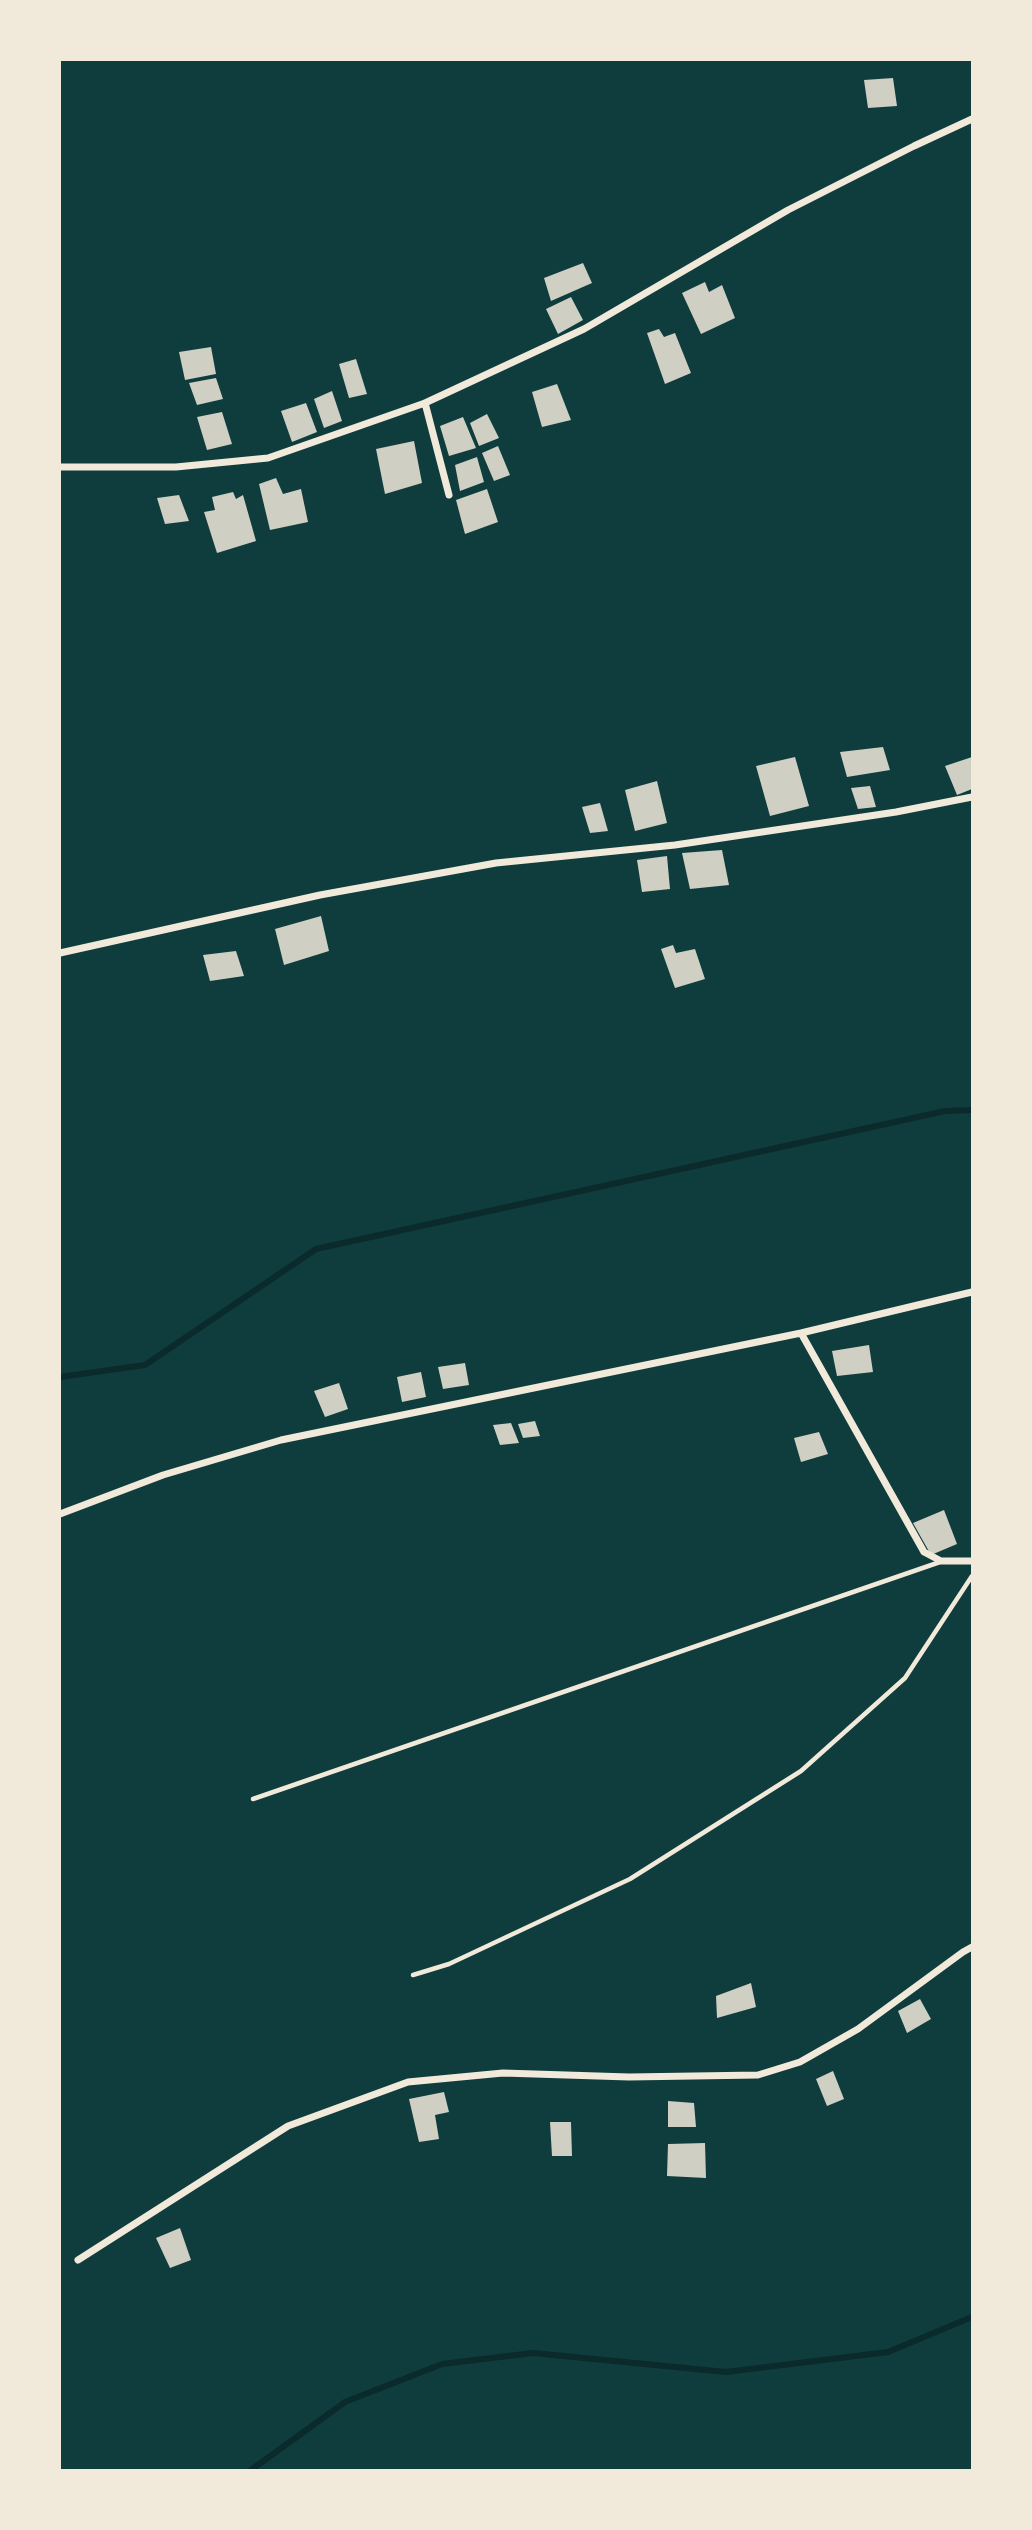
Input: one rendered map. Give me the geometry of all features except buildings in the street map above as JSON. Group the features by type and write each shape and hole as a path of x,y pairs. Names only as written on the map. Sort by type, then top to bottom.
{"street":[{"path":"60,467 176,467 268,458 425,404 584,329 679,271 788,210 972,119"},
{"path":"425,404 449,495"},
{"path":"60,953 320,895 496,863 675,845 896,812 972,797"},
{"path":"60,1514 163,1475 281,1440 801,1333 972,1292"},
{"path":"801,1333 924,1552 941,1561 972,1562"},
{"path":"78,2260 288,2126 408,2082 503,2073 629,2077 758,2075 800,2062 858,2029 972,1947"}],"lane":[{"path":"253,1799 941,1561"},
{"path":"413,1975 449,1964 630,1879 801,1771 905,1678 972,1576"}],"waterway":[{"path":"60,1377 145,1365 316,1249 945,1111 972,1110"},
{"path":"251,2470 345,2402 442,2364 533,2353 726,2372 888,2352 972,2317"}]}
